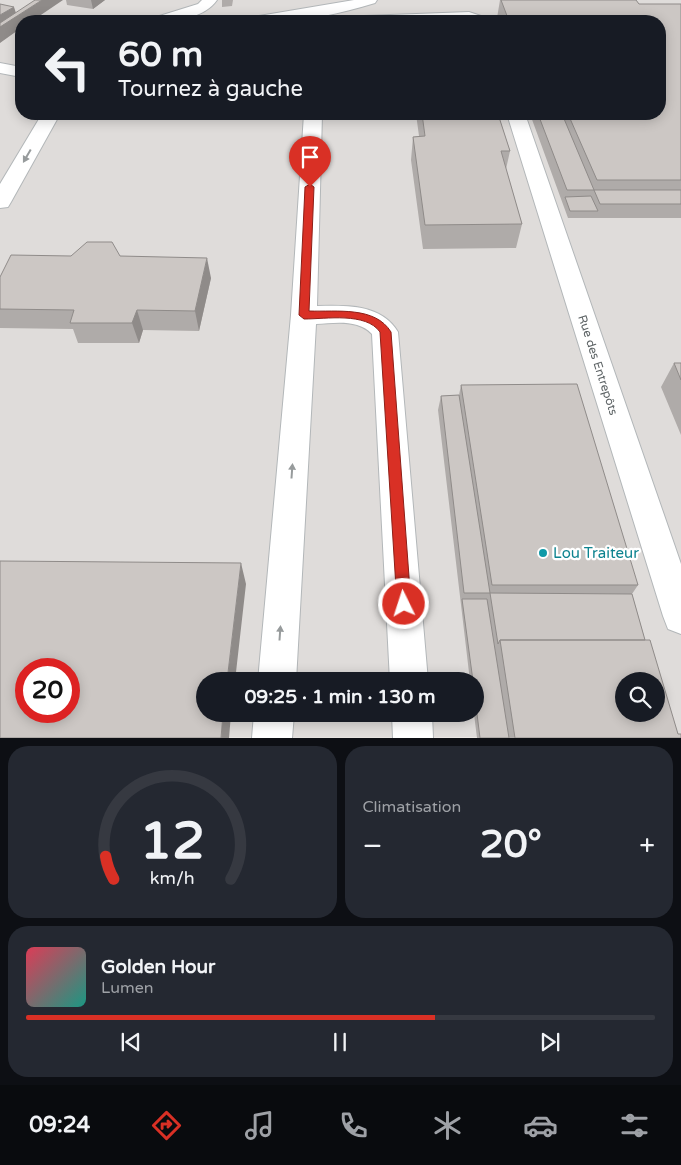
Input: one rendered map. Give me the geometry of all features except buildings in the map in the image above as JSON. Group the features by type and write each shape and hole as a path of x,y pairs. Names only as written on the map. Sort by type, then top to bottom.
{"street":[{"path":"178,15 202,7 210,0"},
{"path":"278,0 287,15"},
{"path":"312,15 370,0"},
{"path":"0,68 15,71"},
{"path":"0,202 48,120"},
{"path":"277,672 304,315 313,120"},
{"name":"Rue des Entrepôts","path":"518,120 681,616"},
{"path":"304,315 358,316 379,322 385,332 408,672"},
{"path":"272,738 273,722"},
{"path":"412,722 413,738"}],"shaded area":[{"path":"0,0 681,0 681,737 0,738"}],"place":[{"name":"Lou Traiteur","path":"543,553"}],"route":[{"path":"310,187 304,315 358,316 379,322 385,332 404,604"}]}
